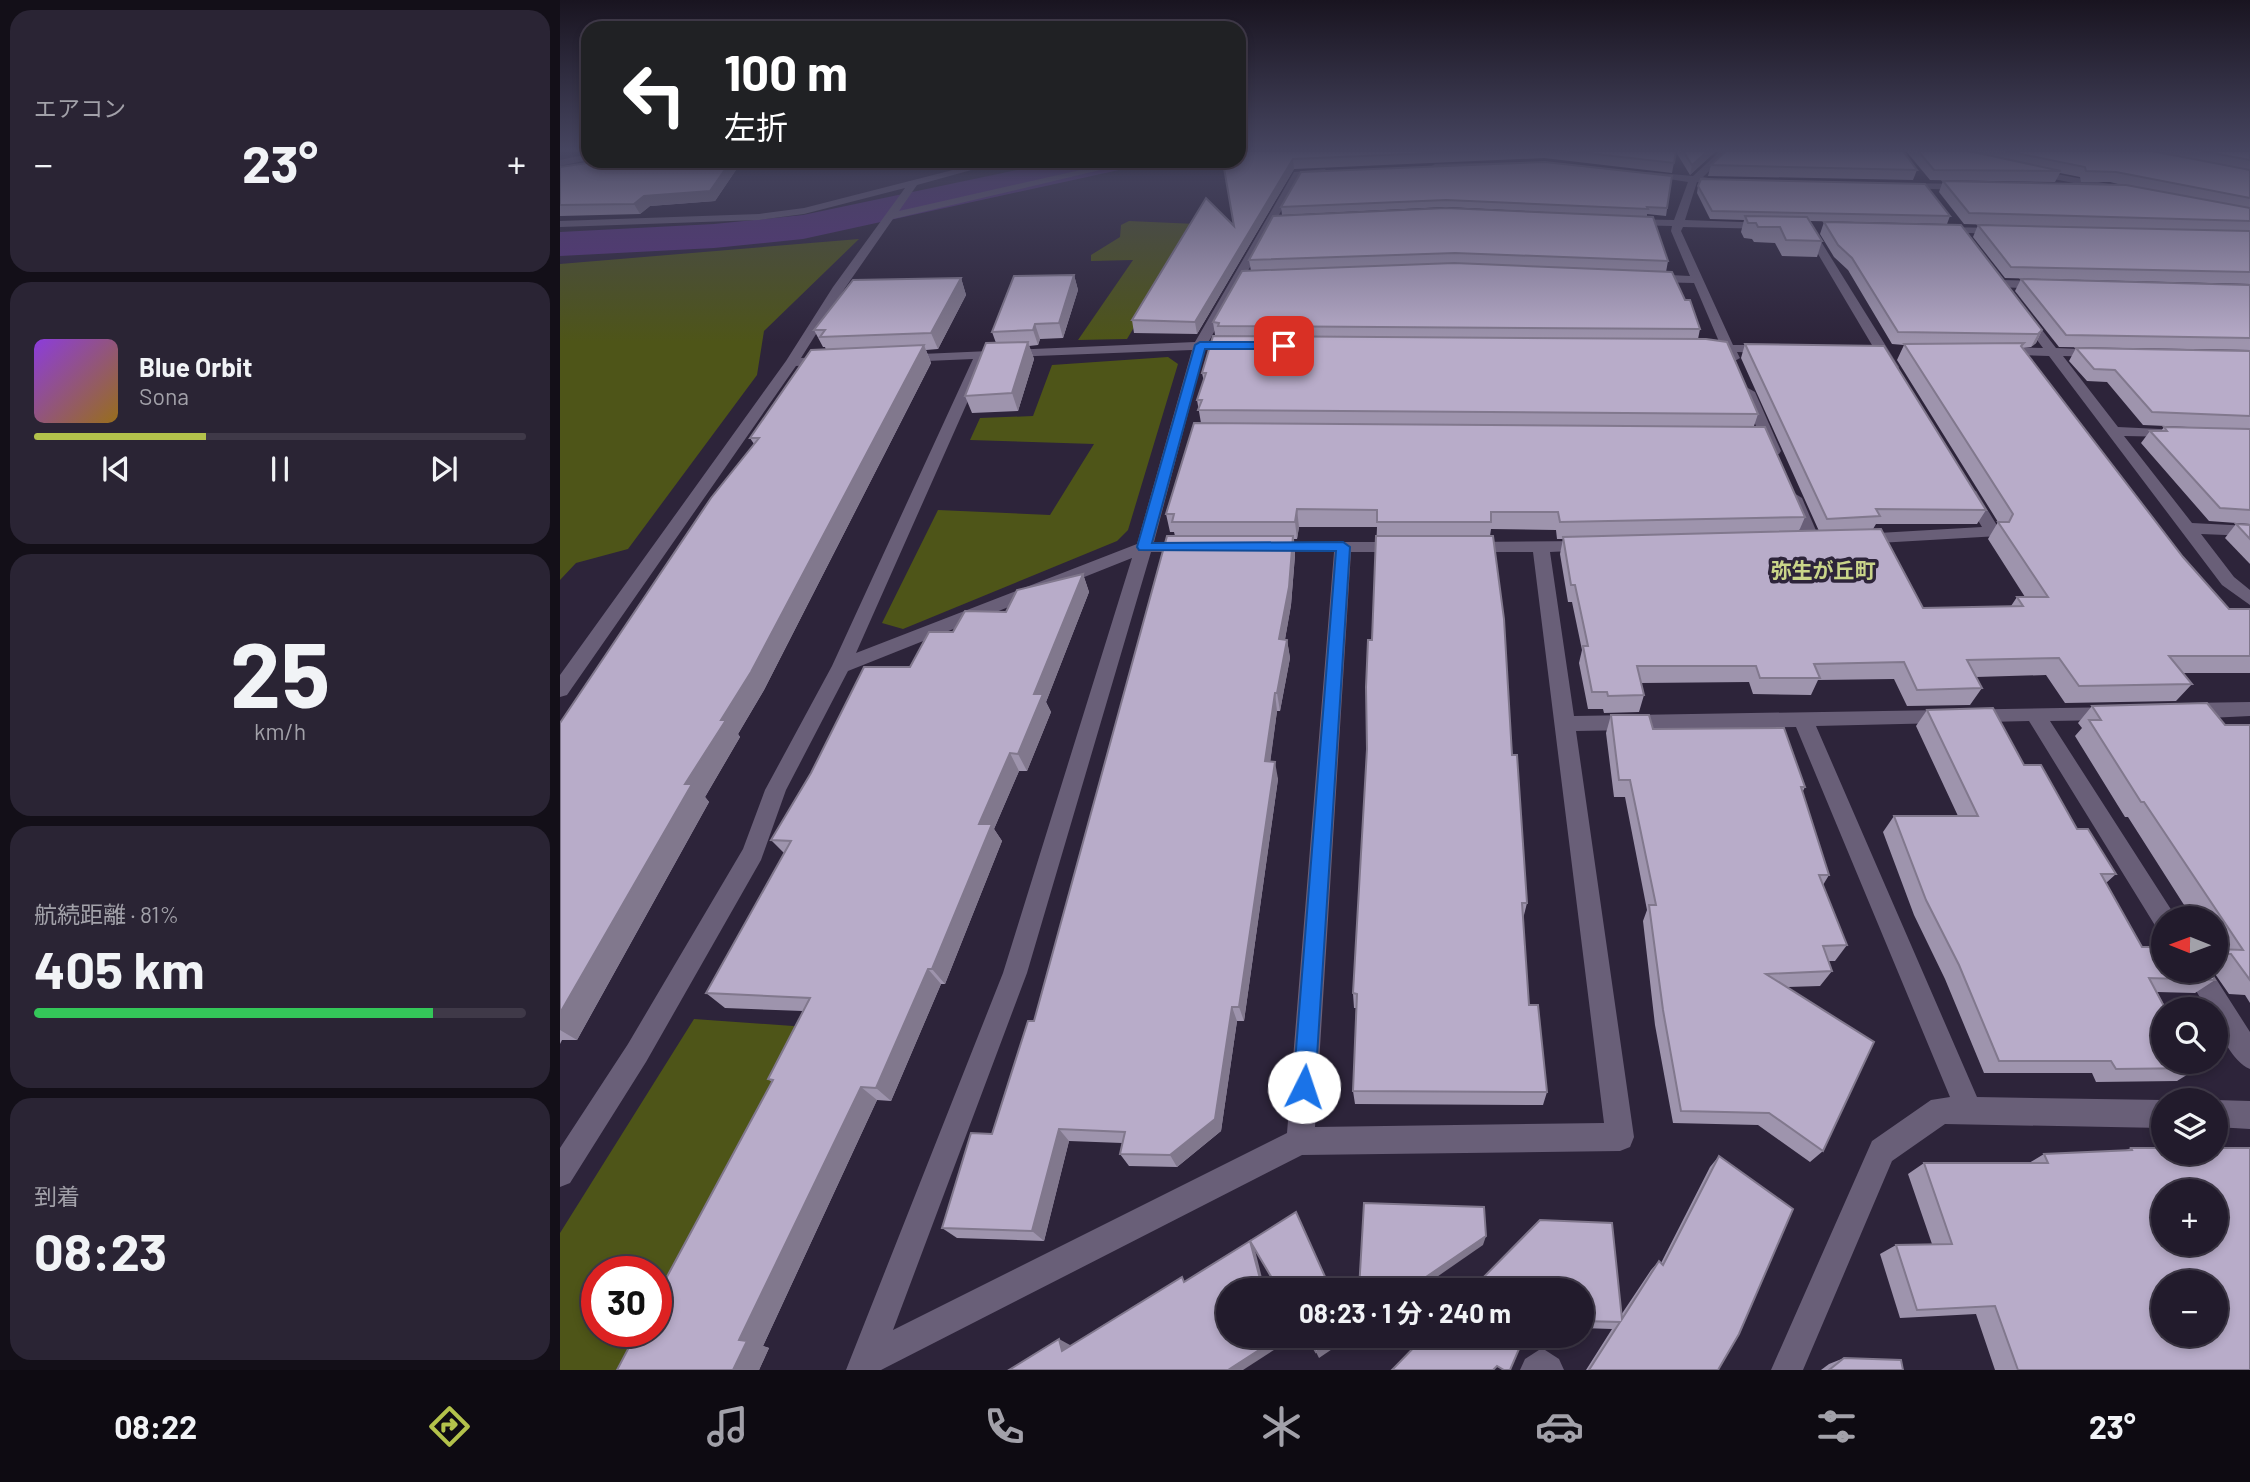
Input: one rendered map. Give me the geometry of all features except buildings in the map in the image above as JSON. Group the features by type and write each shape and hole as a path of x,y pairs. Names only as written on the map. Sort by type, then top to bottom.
{"street":[{"path":"560,224 773,215"},
{"path":"560,690 792,362 888,217 897,215"},
{"path":"865,1365 1015,973 1144,547 1183,433 1200,345 1274,215"},
{"path":"1680,215 1676,231 1728,348 1760,437 1778,460"},
{"path":"1270,222 1283,221"},
{"path":"1612,221 1781,226"},
{"path":"1808,227 1903,385"},
{"path":"1932,230 2015,232"},
{"path":"1238,278 1252,277"},
{"path":"1630,278 1697,280"},
{"path":"2056,285 1996,279 2228,581 2250,599"},
{"path":"887,358 1228,345"},
{"path":"1687,348 1780,349"},
{"path":"1987,351 2118,354"},
{"path":"560,1172 637,1053 753,853 776,790 841,666 982,354"},
{"path":"792,362 846,360"},
{"path":"2113,431 2195,434"},
{"path":"1788,484 1820,541 1993,532 1965,486"},
{"path":"2187,528 2250,531"},
{"path":"1448,547 1609,545"},
{"path":"841,666 1144,547 1210,547"},
{"path":"1250,547 1422,547"},
{"path":"1300,1142 1343,547"},
{"path":"865,1365 1300,1142 1620,1137 1541,547"},
{"path":"2169,711 2250,709"},
{"path":"1564,724 2129,712"},
{"path":"2035,714 2156,906"},
{"path":"1803,719 1969,1110"},
{"path":"2205,984 2250,1056"},
{"path":"1787,1370 1882,1151 1941,1110 2151,1114"},
{"path":"2228,1115 2250,1115"},
{"path":"1536,1370 1542,1364 1548,1370"}],"green space":[{"path":"1129,221 1196,224 1127,339 1078,340 1133,260 1091,261 1091,255 1120,237 1121,225"},
{"path":"859,239 764,331 757,375 628,549 576,563 560,580 560,264"},
{"path":"1168,357 1178,364 1128,530 1117,541 903,629 882,623 938,510 1050,515 1094,444 970,440 980,418 1033,416 1052,365"},
{"path":"694,1019 807,1027 672,1291 672,1256 581,1256 581,1347 644,1347 632,1370 560,1370 560,1233"}],"waterway":[{"path":"560,244 714,236 803,227 859,215"}],"district":[{"name":"弥生が丘町","path":"1823,569"}],"route":[{"path":"1284,346 1200,345 1144,547 1343,547 1304,1087"}]}
